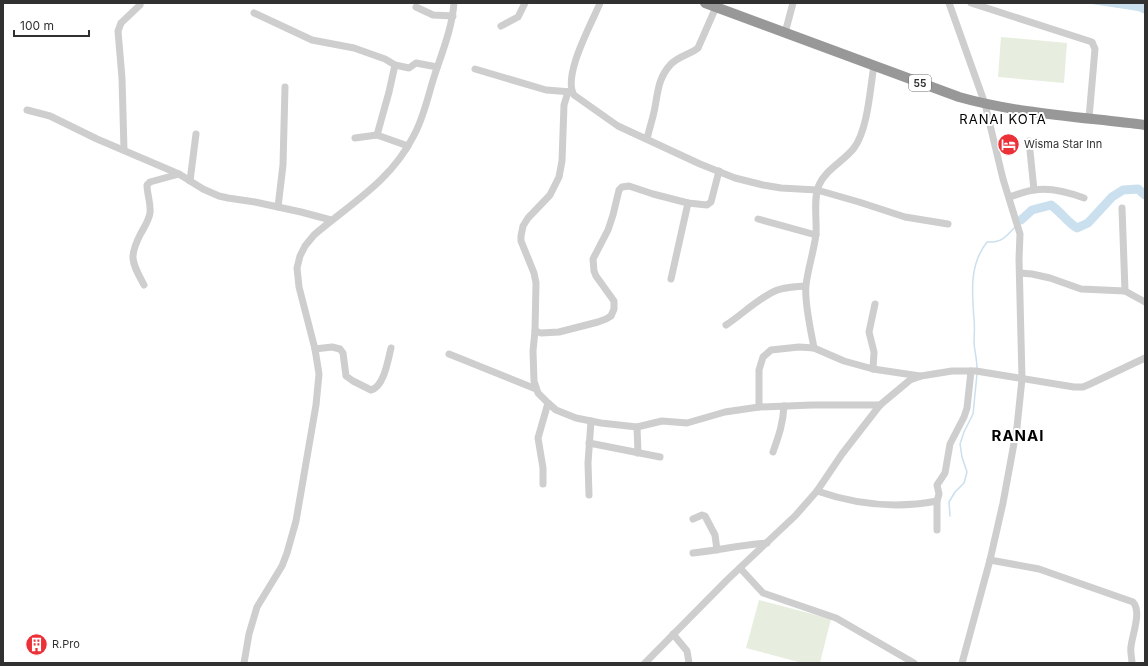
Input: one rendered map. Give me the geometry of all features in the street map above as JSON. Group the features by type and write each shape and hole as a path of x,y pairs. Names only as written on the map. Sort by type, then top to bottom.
{"highway":[{"name":"55","path":"705,3 959,97 985,104 1145,125"}],"street":[{"path":"244,663 251,627 257,607 282,566 287,554 296,521 316,405 319,383 318,364 299,287 297,268 300,256 305,246 314,235 379,183 408,146 420,123 447,40 453,16 454,3"},
{"path":"501,26 518,16 526,3"},
{"path":"600,3 573,66 570,92 564,105 562,161 559,177 550,195 528,218 523,226 521,236 521,241 535,278 535,331 533,351 534,381 536,389 548,403 565,414 591,421 637,427 662,421 687,423 725,412 760,407 880,405"},
{"path":"784,32 793,3"},
{"path":"949,3 985,104 993,140 1020,234 1022,379 1014,442 990,560 962,663"},
{"path":"971,3 1092,42 1095,49 1089,118"},
{"path":"124,150 122,78 118,31 122,23 140,5"},
{"path":"416,7 433,15 453,16"},
{"path":"647,139 660,80 674,61 698,48 716,7"},
{"path":"254,13 312,40 354,48 386,59 395,65 409,68 416,63 437,67"},
{"path":"377,135 395,65"},
{"path":"814,348 805,286 816,235 816,190 824,176 848,155 860,137 865,125 874,65"},
{"path":"475,69 529,86 546,90 570,92 618,126 735,178 781,188 816,190 905,217 948,224"},
{"path":"278,207 283,165 285,88"},
{"path":"27,110 50,116 97,139 179,174 219,196 278,207 331,220"},
{"path":"190,181 196,134"},
{"path":"355,138 377,135 408,146"},
{"path":"1029,141 1034,190"},
{"path":"535,331 546,333 559,332 606,320 611,316 614,309 614,301 596,276 593,259 608,230 619,190 629,186 688,203 705,205 711,202 719,171"},
{"path":"144,285 132,257 133,251 148,221 150,212 147,185 150,182 179,174"},
{"path":"1009,197 1034,190 1059,190 1084,198"},
{"path":"671,278 688,203"},
{"path":"1122,208 1125,291"},
{"path":"758,219 816,235"},
{"path":"1020,273 1050,278 1081,289 1125,291 1145,302"},
{"path":"726,325 740,316 760,299 775,291 805,286"},
{"path":"873,369 874,352 870,332 875,304"},
{"path":"315,349 332,347 340,349 343,353 346,376 371,390 377,387 382,378 390,348"},
{"path":"760,407 759,370 763,357 771,350 785,348 814,348 844,361 873,369 921,376"},
{"path":"449,354 536,389"},
{"path":"645,663 740,568 795,516 817,491 842,454 880,405 910,380 921,376 952,371 973,371 1074,387 1083,387 1145,358"},
{"path":"937,530 937,501 939,494 937,485 945,473 950,444 964,417 973,371"},
{"path":"543,484 543,468 538,438 548,403"},
{"path":"773,452 781,431 784,406"},
{"path":"589,495 588,463 591,421"},
{"path":"637,427 638,453"},
{"path":"589,443 660,457"},
{"path":"817,491 840,499 892,506 937,501"},
{"path":"693,519 702,515 705,516 715,535 717,550"},
{"path":"693,553 742,545 767,543"},
{"path":"990,560 1039,569 1133,602 1136,605 1137,612 1131,649 1132,663"},
{"path":"740,568 763,594 836,618 914,663"},
{"path":"673,634 687,651 689,663"}],"green space":[{"path":"1001,37 1067,43 1064,83 998,77"},
{"path":"759,600 831,619 820,663 802,663 746,648"}],"water":[{"path":"1085,3 1145,3 1145,14 1138,11"}],"waterway":[{"path":"1021,220 1032,210 1051,205 1077,228 1088,223 1112,197 1123,190 1138,189 1145,195"},
{"path":"977,369 974,344 972,289 974,269 981,251 987,242 1003,239 1015,227"},
{"path":"950,516 949,502 955,492 964,483 967,472 962,457 960,444 973,414 977,374"}],"place":[{"name":"Wisma Star Inn","path":"1008,144"},
{"name":"R.Pro","path":"37,644"}],"district":[{"name":"RANAI KOTA","path":"1003,119"},
{"name":"RANAI","path":"1018,435"}]}
